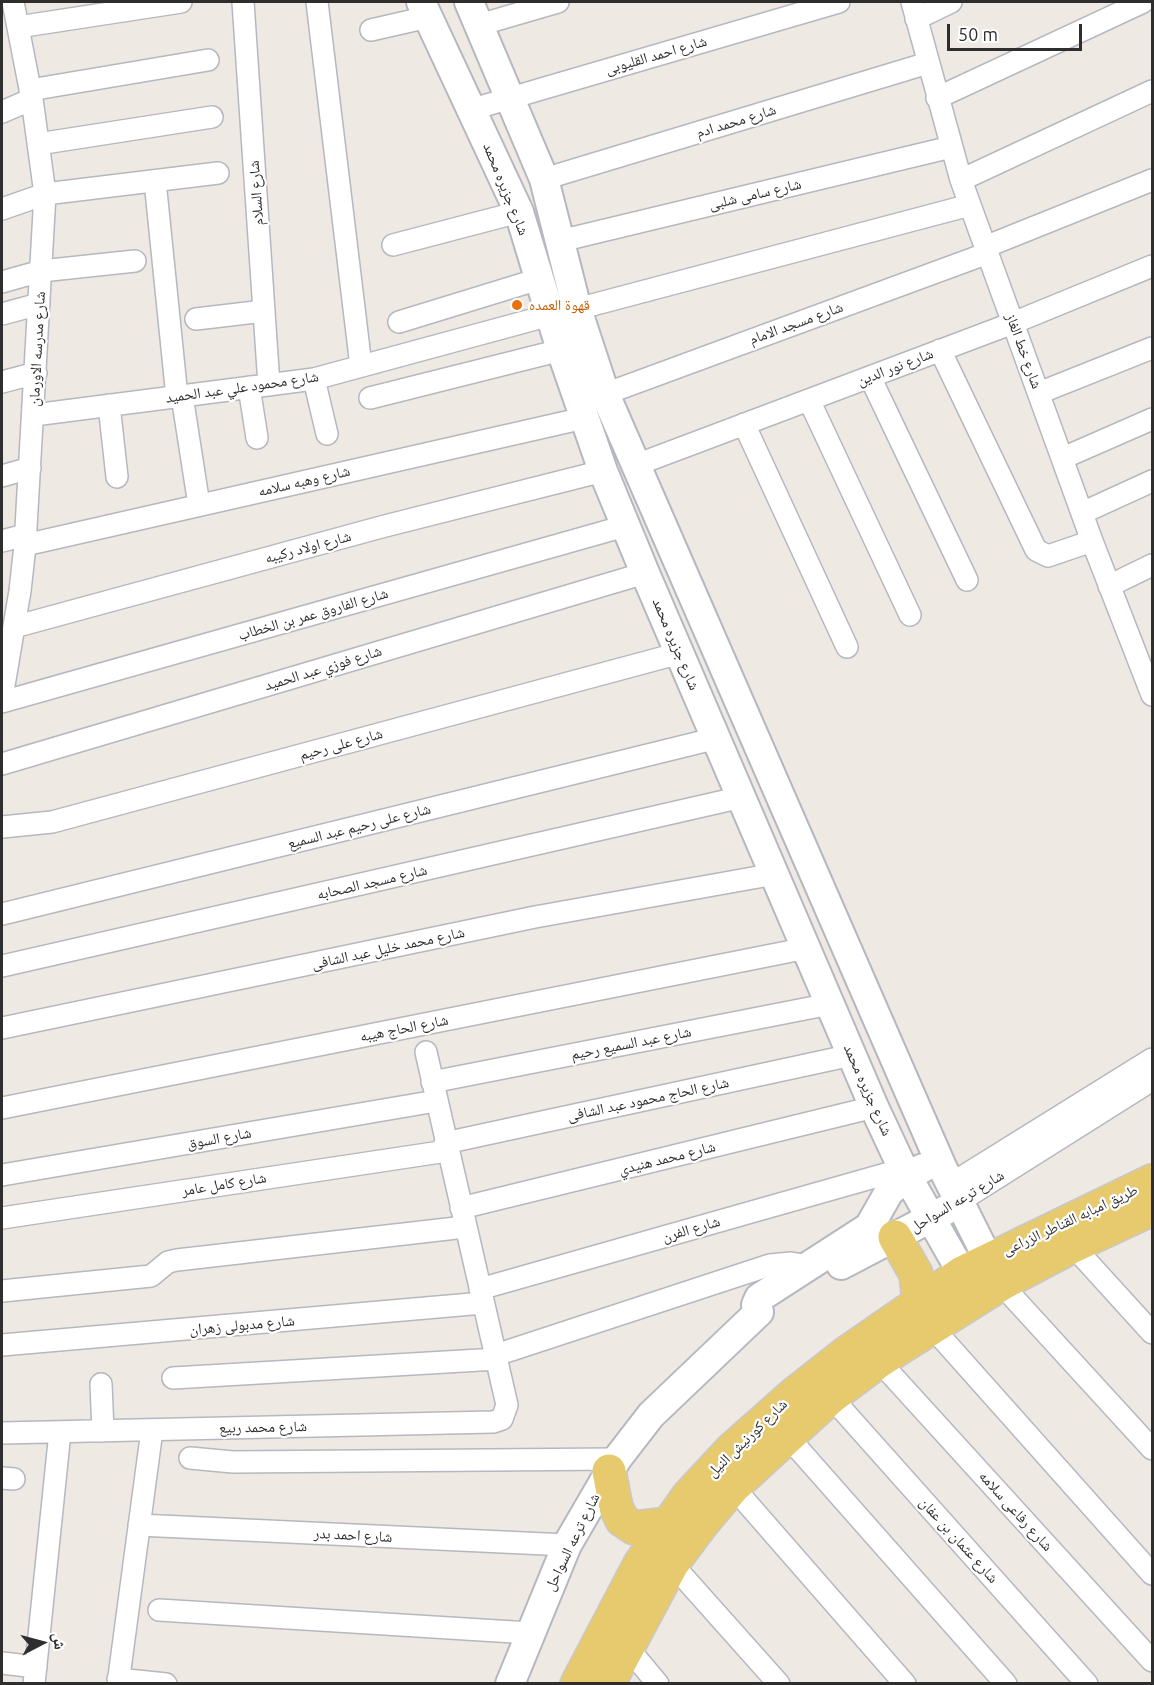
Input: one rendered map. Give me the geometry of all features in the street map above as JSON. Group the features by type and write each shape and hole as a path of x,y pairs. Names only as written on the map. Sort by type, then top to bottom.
{"main road":[{"name":"شارع جزيره محمد","path":"424,9 473,109 519,212 539,279 563,312 605,394 951,1184 984,1272"},
{"name":"شارع جزيره محمد","path":"474,13 544,179 560,241 563,312 561,350 603,471 874,1107 905,1173 930,1220 984,1272"},
{"path":"738,786 764,760"},
{"name":"شارع ترعه السواحل","path":"920,1169 951,1184 930,1220 828,1272 769,1314 759,1312 756,1305 759,1298 869,1227 889,1192 905,1173 920,1169"},
{"name":"طريق امبابه القناطر الزراعى","path":"984,1272 1152,1181"},
{"name":"طريق امبابه القناطر الزراعى","path":"984,1272 1072,1246 1152,1209"},
{"path":"895,1237 916,1274 925,1314"},
{"name":"شارع كورنيش النيل","path":"577,1683 640,1564 689,1496 724,1458 793,1395 849,1351 925,1314 984,1272"},
{"name":"شارع ترعه السواحل","path":"510,1683 567,1545 613,1465 651,1415 692,1373 759,1312"},
{"name":"شارع كورنيش النيل","path":"608,1683 672,1564 733,1487 831,1398 879,1361 925,1314"},
{"path":"613,1465 616,1507 622,1520 634,1528 668,1524"}],"street":[{"name":"شارع مدرسه الاورمان","path":"2,694 14,627 11,594 25,540 45,194 31,95 13,32 13,2"},
{"path":"13,32 181,2"},
{"name":"شارع السلام","path":"243,2 264,311 257,438"},
{"path":"316,2 361,366"},
{"path":"474,13 558,2"},
{"name":"شارع احمد القليوبى","path":"473,109 839,2"},
{"path":"914,10 951,2"},
{"path":"937,98 1143,2"},
{"path":"370,30 424,9"},
{"name":"شارع خط الغاز","path":"914,10 961,180 1092,541 1152,695"},
{"path":"2,112 31,95 208,60"},
{"name":"شارع محمد ادم","path":"544,179 928,63"},
{"path":"961,180 1152,91"},
{"path":"38,144 212,117"},
{"name":"شارع سامى شلبى","path":"560,241 951,147"},
{"path":"2,209 45,194 218,173"},
{"name":"شارع مسجد الامام","path":"605,394 987,250 1152,180"},
{"path":"155,181 179,396 199,505"},
{"name":"شارع محمود علي عبد الحميد","path":"34,415 314,379 970,205"},
{"path":"393,245 519,212"},
{"path":"2,282 41,271 135,261"},
{"name":"شارع نور الدين","path":"636,465 1013,323 1152,266"},
{"path":"399,322 539,279"},
{"path":"2,314 39,304"},
{"path":"196,319 264,311"},
{"path":"1039,393 1152,348"},
{"path":"370,398 561,350"},
{"path":"940,350 1036,550 1048,556 1092,541"},
{"path":"2,382 36,373"},
{"path":"870,377 967,580"},
{"path":"314,379 327,434"},
{"path":"809,400 910,615"},
{"path":"109,405 117,477"},
{"name":"شارع وهبه سلامه","path":"2,541 25,540 199,505 584,418"},
{"path":"1063,458 1152,419"},
{"path":"744,424 847,647"},
{"path":"2,476 30,468"},
{"name":"شارع اولاد ركيبه","path":"14,627 385,526 603,471"},
{"path":"1082,513 1152,482"},
{"name":"شارع الفاروق عمر بن الخطاب","path":"2,694 626,526"},
{"path":"1109,586 1152,565"},
{"name":"شارع فوزي عبد الحميد","path":"2,764 645,573"},
{"name":"شارع على رحيم","path":"2,827 52,822 680,653"},
{"name":"شارع على رحيم عبد السميع","path":"2,914 717,738"},
{"name":"شارع مسجد الصحابه","path":"2,966 738,786"},
{"name":"شارع محمد خليل عبد الشافى","path":"2,1028 534,917 775,874"},
{"name":"شارع الحاج هيبه","path":"2,1108 807,948"},
{"name":"شارع عبد السميع رحيم","path":"434,1091 830,1004"},
{"path":"426,1053 496,1357"},
{"name":"شارع الحاج محمود عبد الشافى","path":"446,1147 852,1054"},
{"name":"شارع ترعه السواحل","path":"951,1184 1152,1059"},
{"name":"شارع ترعه السواحل","path":"951,1184 1152,1080"},
{"name":"شارع السوق","path":"2,1175 434,1091"},
{"name":"شارع محمد هنيدي","path":"2,1291 151,1276 168,1262 177,1260 463,1218 874,1107"},
{"name":"شارع كامل عامر","path":"2,1218 446,1147"},
{"name":"شارع الفرن","path":"482,1296 905,1173"},
{"path":"1072,1246 1152,1333"},
{"path":"173,1378 496,1357 770,1265 790,1263 808,1266"},
{"path":"984,1272 1152,1449"},
{"name":"شارع مدبولى زهران","path":"2,1345 482,1296"},
{"path":"925,1314 1152,1574"},
{"name":"شارع محمد ربيع","path":"2,1433 493,1422 505,1415 506,1400 496,1357"},
{"name":"شارع رفاعى سلامه","path":"879,1361 1152,1660"},
{"path":"101,1384 103,1431"},
{"name":"شارع عثمان بن عفان","path":"831,1398 1087,1683"},
{"path":"232,1428 233,1462"},
{"path":"152,1430 118,1682 166,1683"},
{"path":"2,1663 35,1675 60,1432"},
{"path":"787,1436 1006,1683"},
{"path":"190,1458 233,1462 613,1465"},
{"path":"733,1487 905,1683"},
{"name":"شارع احمد بدر","path":"139,1525 567,1545"},
{"path":"672,1564 779,1683"},
{"path":"159,1610 530,1633"},
{"path":"627,1647 658,1683"}],"place":[{"name":"قهوة العمده","path":"517,305"}]}
